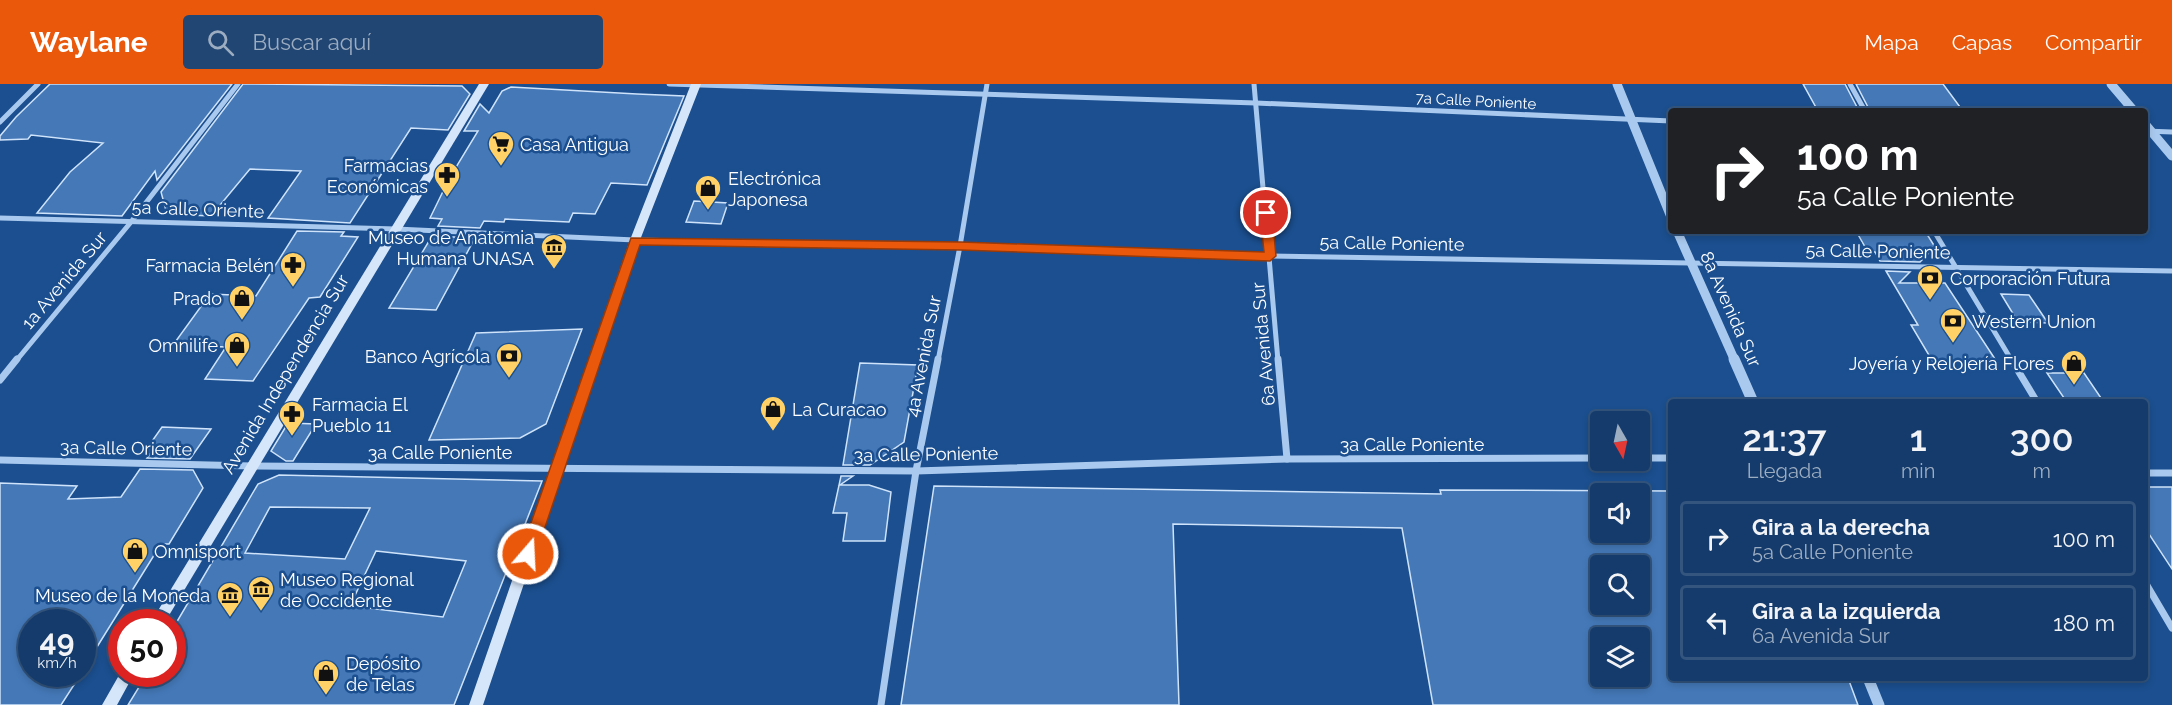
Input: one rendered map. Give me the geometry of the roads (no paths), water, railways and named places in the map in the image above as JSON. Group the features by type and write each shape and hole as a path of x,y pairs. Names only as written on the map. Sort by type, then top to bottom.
{"main road":[{"name":"Avenida Independencia Sur","path":"166,609 484,84"},
{"path":"476,705 635,240 696,85"},
{"path":"109,705 120,687"}],"street":[{"path":"0,122 38,84"},
{"name":"1a Avenida Sur","path":"0,380 132,222 238,84"},
{"name":"7a Calle Poniente","path":"669,84 1256,103 1668,121"},
{"name":"4a Avenida Sur","path":"881,705 916,471 960,246 987,84"},
{"name":"6a Avenida Sur","path":"1254,84 1287,459"},
{"path":"1617,84 1668,210"},
{"path":"1850,84 1863,108"},
{"path":"2111,84 2131,108"},
{"path":"2148,129 2172,132"},
{"path":"2148,130 2172,156"},
{"name":"5a Calle Oriente","path":"0,218 396,230"},
{"name":"5a Calle Poniente","path":"396,230 635,240 960,246 1270,256 2172,271"},
{"name":"8a Avenida Sur","path":"1678,234 1752,399"},
{"path":"1936,234 2035,399"},
{"name":"3a Calle Poniente","path":"252,466 916,471 1287,459 1590,458"},
{"path":"1650,458 1668,458"},
{"name":"3a Calle Oriente","path":"0,460 252,466"},
{"path":"2148,473 2172,473"},
{"path":"2148,587 2172,628"},
{"path":"1869,681 1879,705"}],"place":[{"name":"Casa Antigua","path":"501,167"},
{"name":"Farmacias Económicas","path":"447,198"},
{"name":"Electrónica Japonesa","path":"708,211"},
{"name":"Museo de Anatomia Humana UNASA","path":"554,270"},
{"name":"Farmacia Belén","path":"293,288"},
{"name":"Corporación Futura","path":"1930,301"},
{"name":"Prado","path":"242,321"},
{"name":"Western Union","path":"1953,344"},
{"name":"Omnilife","path":"237,368"},
{"name":"Banco Agrícola","path":"509,379"},
{"name":"Joyería y Relojería Flores","path":"2074,386"},
{"name":"La Curacao","path":"773,432"},
{"name":"Farmacia El Pueblo 11","path":"292,437"},
{"name":"Omnisport","path":"135,574"},
{"name":"Museo Regional de Occidente","path":"261,612"},
{"name":"Museo de la Moneda","path":"230,618"},
{"name":"Depósito de Telas","path":"326,696"}]}
